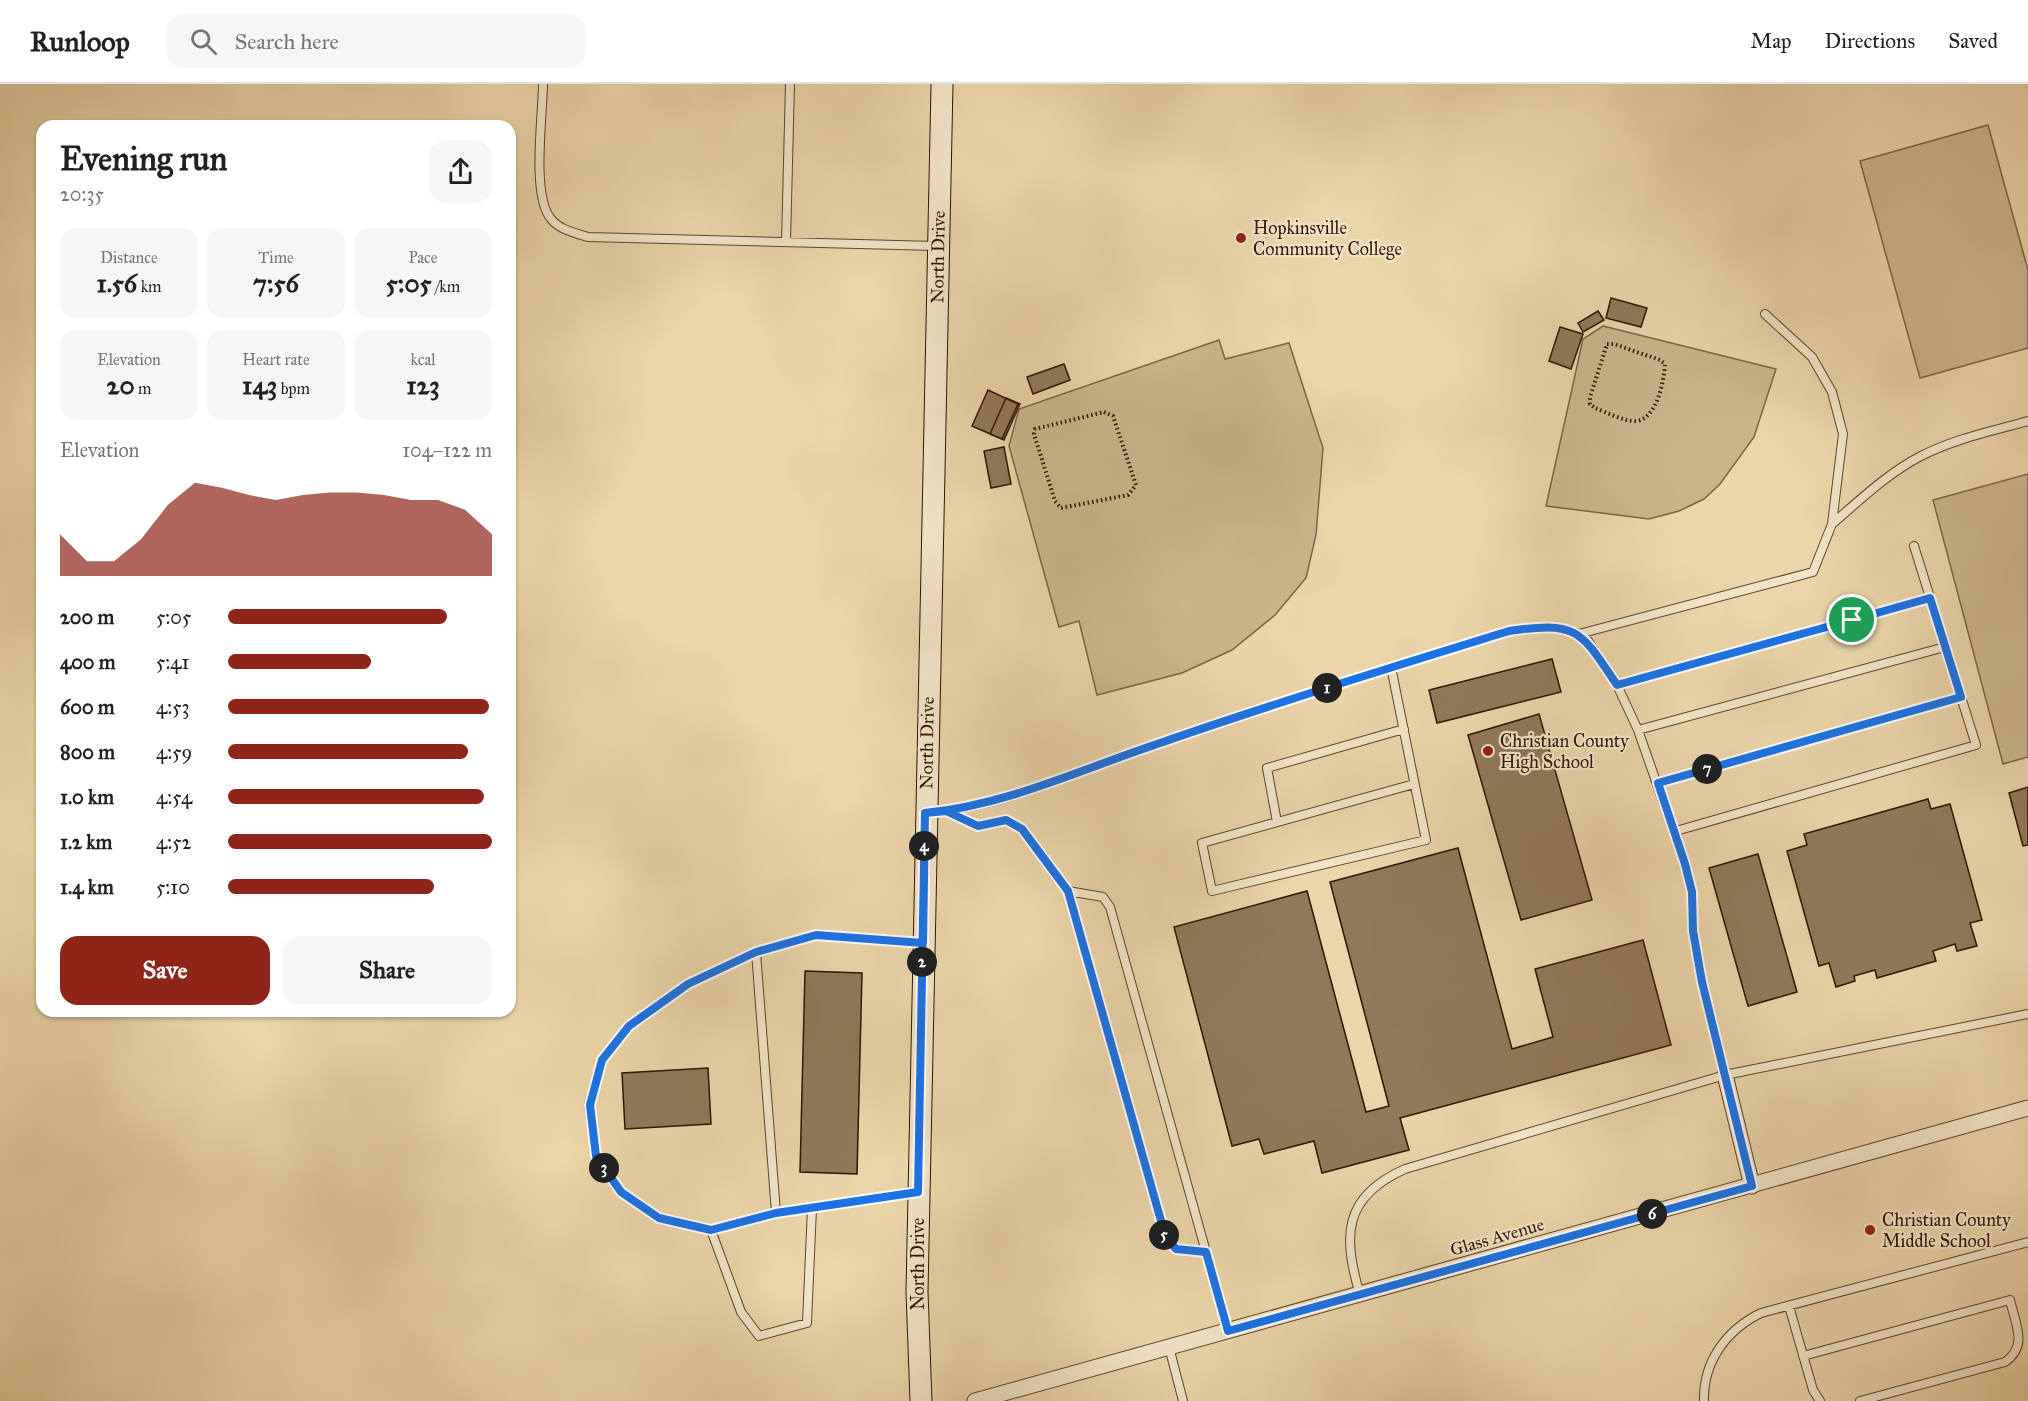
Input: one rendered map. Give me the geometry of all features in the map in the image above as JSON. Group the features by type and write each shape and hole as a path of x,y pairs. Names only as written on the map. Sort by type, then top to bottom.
{"main road":[{"name":"North Drive","path":"921,1401 916,1292 923,943 935,812 942,84"}],"street":[{"path":"1725,1075 1752,1186"},
{"name":"Glass Avenue","path":"975,1401 1360,1296 2028,1108"}],"lane":[{"path":"543,84 542,192 550,218 560,227 588,237 939,246"},
{"path":"786,242 790,84"},
{"path":"1579,634 1813,572 1832,524 1843,434 1832,392 1812,357 1765,314"},
{"path":"1832,524 1885,480 1921,456 1958,441 2028,421"},
{"path":"1676,831 1976,745 1914,546"},
{"path":"1617,685 1930,598"},
{"path":"935,812 1040,787 1162,742 1509,631 1556,627 1579,634 1587,641 1617,685 1638,730 1676,831 1692,892 1693,931 1702,982 1725,1075"},
{"path":"1638,730 1945,647"},
{"path":"1391,667 1426,840 1212,891 1202,843 1414,784"},
{"path":"1658,783 1961,697"},
{"path":"1277,822 1267,768 1404,729"},
{"path":"935,812 978,826 1006,820 1022,829 1068,891 1165,1235 1176,1249 1206,1252"},
{"path":"1068,891 1103,897 1110,907 1228,1331"},
{"path":"918,1192 776,1213 711,1230 659,1218 621,1192 596,1156 590,1105 602,1060 629,1026 688,984 756,952 816,935 923,943"},
{"path":"756,952 776,1213"},
{"path":"1360,1296 1350,1258 1349,1239 1356,1214 1380,1181 1405,1169 1725,1075 2028,1014"},
{"path":"711,1230 741,1312 759,1336 807,1323 812,1208"},
{"path":"1704,1401 1704,1387 1710,1364 1725,1338 1742,1322 1761,1313 2028,1242"},
{"path":"1803,1356 2010,1300 2022,1345 2017,1355 2005,1362 1860,1401"},
{"path":"1789,1306 1813,1390 1820,1401"},
{"path":"1168,1347 1183,1401"}],"path":[{"path":"1606,344 1614,344 1660,360 1665,364 1653,411 1646,418 1636,422 1595,408 1590,404 1603,351 1606,344"},
{"path":"1109,412 1113,416 1132,475 1134,490 1128,495 1061,508 1055,501 1034,434 1039,426 1109,412"}],"shaded area":[{"path":"1988,125 2028,270 2028,348 1920,378 1860,161"},
{"path":"1603,326 1776,369 1754,437 1720,484 1704,499 1679,511 1649,519 1546,506 1583,339"},
{"path":"1219,340 1225,359 1289,343 1323,448 1316,535 1306,578 1275,615 1232,650 1182,673 1097,695 1079,621 1059,627 1009,446 1019,409"},
{"path":"2028,474 2028,757 2003,764 1933,500"}],"building":[{"path":"1611,298 1647,308 1641,327 1606,318"},
{"path":"1598,311 1604,320 1583,332 1578,323"},
{"path":"1560,327 1583,334 1571,369 1549,361"},
{"path":"1064,364 1070,380 1033,394 1027,377"},
{"path":"988,390 1018,404 1002,439 972,426"},
{"path":"1006,398 1020,404 1004,440 990,434"},
{"path":"1004,447 1011,484 991,488 984,451"},
{"path":"1552,659 1561,692 1437,723 1429,690"},
{"path":"1539,714 1592,900 1521,920 1468,735"},
{"path":"2028,787 2028,845 2023,846 2009,793"},
{"path":"1928,799 1931,809 1950,804 1982,920 1970,923 1977,946 1957,951 1955,944 1933,951 1936,961 1877,978 1875,970 1854,976 1855,981 1836,987 1829,963 1819,966 1787,851 1807,845 1804,834"},
{"path":"1458,848 1512,1049 1553,1037 1535,969 1643,940 1671,1045 1400,1118 1409,1150 1322,1173 1314,1141 1264,1154 1259,1139 1232,1146 1174,927 1307,891 1366,1112 1389,1106 1330,882"},
{"path":"1758,854 1797,992 1748,1006 1709,868"},
{"path":"805,971 862,973 857,1174 800,1172"},
{"path":"708,1068 711,1124 625,1129 622,1073"}],"place":[{"name":"Hopkinsville Community College","path":"1241,238"},
{"name":"Christian County High School","path":"1488,751"},
{"name":"Christian County Middle School","path":"1870,1230"}],"route":[{"path":"1852,620 1617,685 1587,641 1579,634 1556,627 1542,626 1509,631 1162,742 1040,787 972,806 925,813 923,943 918,1192 776,1213 711,1230 659,1218 621,1192 596,1156 590,1105 602,1060 629,1026 688,984 756,952 816,935 923,943 924,878 925,813 946,811 978,826 1006,820 1022,829 1068,891 1165,1235 1176,1249 1206,1252 1228,1331 1752,1186 1702,982 1693,931 1692,892 1676,831 1658,783 1961,697 1930,598 1852,620"}]}
